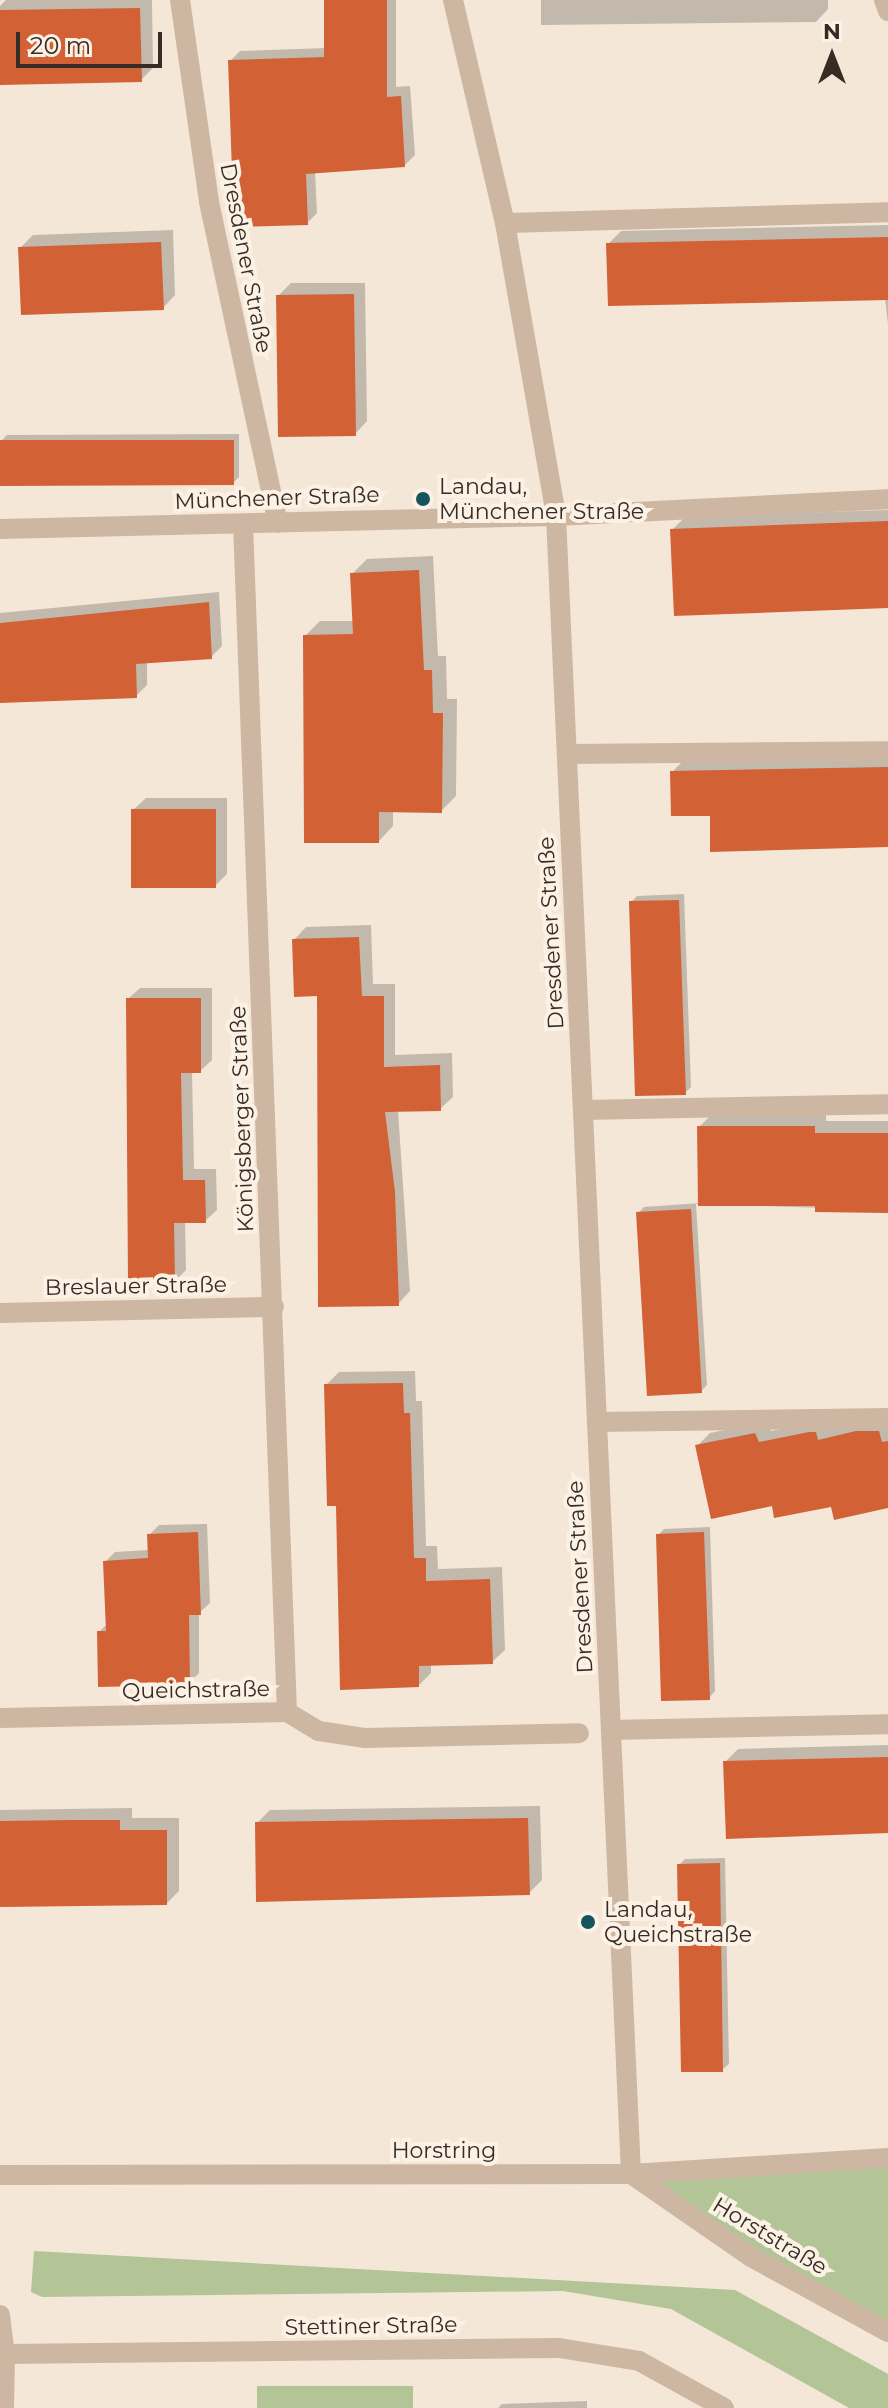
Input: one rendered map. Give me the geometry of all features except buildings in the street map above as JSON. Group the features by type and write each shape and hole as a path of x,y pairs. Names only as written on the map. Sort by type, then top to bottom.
{"street":[{"name":"Dresdener Straße","path":"180,0 209,202 278,523"},
{"name":"Dresdener Straße","path":"453,0 505,223 556,516 631,2174"},
{"path":"884,0 888,11"},
{"path":"505,223 888,212"},
{"path":"556,516 888,499"},
{"name":"Münchener Straße","path":"0,529 556,516"},
{"name":"Königsberger Straße","path":"243,524 287,1712"},
{"path":"567,754 888,751"},
{"path":"583,1110 888,1104"},
{"name":"Breslauer Straße","path":"0,1313 274,1307"},
{"path":"597,1422 888,1418"},
{"name":"Queichstraße","path":"0,1718 287,1712 319,1731 365,1738 579,1733"},
{"path":"611,1730 888,1724"},
{"name":"Horstring","path":"0,2175 631,2174 888,2158"},
{"name":"Horststraße","path":"631,2174 751,2257 888,2332"},
{"path":"0,2315 5,2354 4,2408"},
{"name":"Stettiner Straße","path":"5,2354 559,2348 639,2361 724,2408"}],"green space":[{"path":"888,2159 888,2332 631,2174"},
{"path":"34,2251 735,2290 888,2374 888,2408 849,2408 671,2309 563,2291 42,2297 31,2292"},
{"path":"257,2386 413,2386 413,2408 257,2408"}],"place":[{"name":"Landau, Münchener Straße","path":"423,499"},
{"name":"Landau, Queichstraße","path":"588,1922"}]}
